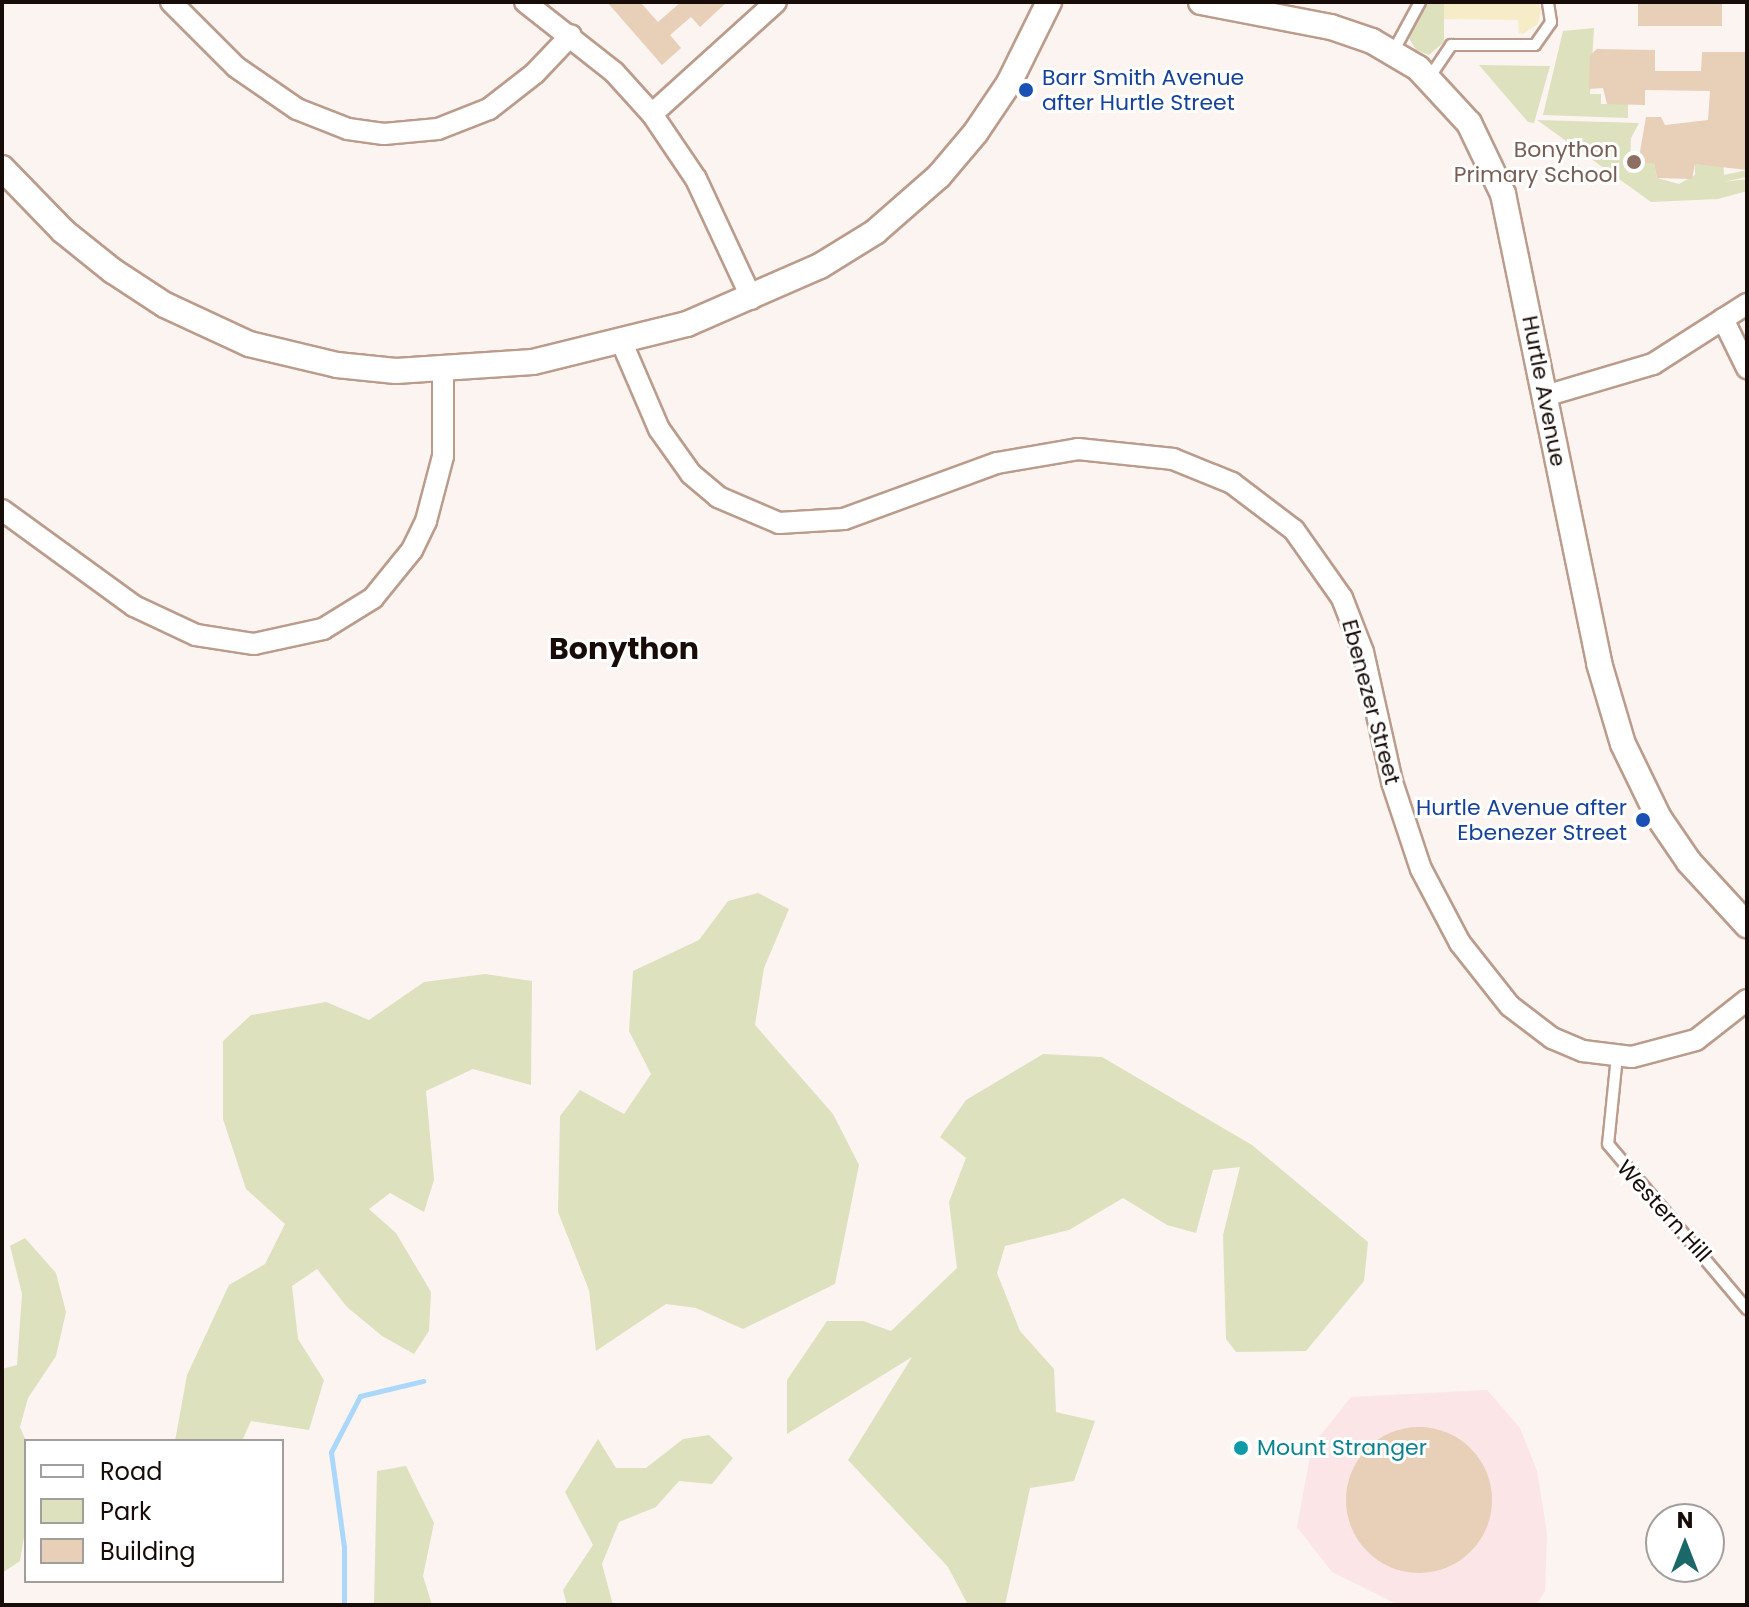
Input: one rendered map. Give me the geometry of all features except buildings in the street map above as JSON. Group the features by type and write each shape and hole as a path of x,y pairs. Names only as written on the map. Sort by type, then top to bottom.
{"street":[{"path":"171,2 236,67 297,109 331,124 384,134 438,129 489,109 535,73 571,35"},
{"path":"525,2 571,35 652,114 696,179 752,299"},
{"path":"652,114 776,2"},
{"path":"2,168 87,252 193,320 278,353 337,365 443,370 533,362 622,343 752,299 875,232 939,176 1009,83 1049,2"},
{"name":"Hurtle Avenue","path":"1201,2 1331,27 1393,52 1429,78 1469,123 1503,194 1599,663 1623,744 1659,818 1689,862 1747,925"},
{"path":"1545,396 1653,364 1747,304"},
{"path":"1723,319 1747,368"},
{"name":"Ebenezer Street","path":"622,343 659,429 691,474 738,508 779,523 844,519 997,463 1078,449 1127,451 1193,466 1232,483 1275,512 1312,550 1354,624 1410,842 1460,943 1501,996 1537,1029 1583,1051 1617,1056 1665,1052 1696,1040 1747,1000"},
{"path":"2,510 134,606 196,635 254,644 323,629 373,598 412,550 426,521 443,456 443,370"}],"lane":[{"path":"1393,52 1420,2"},
{"path":"1429,78 1451,45 1535,45 1551,22 1548,2"},
{"name":"Western Hill","path":"1617,1056 1608,1144 1747,1309"}],"shaded area":[{"path":"1487,1390 1520,1428 1537,1471 1547,1533 1545,1591 1536,1605 1399,1605 1332,1572 1297,1527 1312,1446 1351,1397"}],"green space":[{"path":"1427,2 1444,2 1444,42 1429,55 1416,50 1409,38"},
{"path":"1594,28 1590,94 1601,94 1601,104 1628,104 1628,118 1543,115 1563,31"},
{"path":"1479,65 1550,66 1534,123 1528,122"},
{"path":"1537,120 1639,123 1631,138 1630,163 1654,163 1657,178 1679,184 1695,175 1695,164 1711,165 1723,153 1724,175 1747,170 1747,177 1723,182 1747,179 1747,191 1718,199 1651,202"},
{"path":"758,893 789,909 764,968 755,1025 833,1114 859,1165 835,1284 743,1329 696,1308 666,1304 596,1351 589,1290 558,1212 560,1116 580,1090 624,1114 651,1074 629,1031 633,971 699,940 728,901"},
{"path":"485,974 532,981 531,1085 473,1069 426,1091 434,1180 424,1212 390,1193 369,1209 396,1233 431,1292 429,1331 414,1354 382,1336 347,1307 317,1269 292,1286 298,1339 324,1380 309,1430 251,1421 243,1439 175,1439 187,1375 229,1285 265,1264 285,1224 246,1189 223,1119 223,1041 251,1015 326,1002 369,1020 424,982"},
{"path":"1043,1054 1102,1057 1252,1145 1368,1242 1364,1281 1306,1351 1236,1352 1226,1339 1223,1235 1240,1167 1213,1170 1196,1233 1167,1225 1123,1198 1069,1230 1005,1246 997,1273 1020,1331 1054,1369 1056,1412 1095,1421 1074,1481 1030,1488 1005,1605 968,1605 948,1567 848,1460 912,1357 787,1434 787,1380 827,1321 863,1321 891,1331 957,1268 949,1202 966,1158 940,1137 966,1100"},
{"path":"25,1238 56,1273 66,1312 56,1356 28,1398 20,1427 25,1439 24,1537 20,1561 2,1573 2,1369 17,1365 22,1294 10,1246"},
{"path":"709,1435 733,1458 712,1484 679,1481 656,1507 619,1522 602,1564 613,1605 567,1605 563,1590 593,1545 565,1492 598,1439 616,1468 646,1468 683,1439"},
{"path":"406,1466 434,1523 423,1576 432,1605 374,1605 377,1471"}],"sand":[{"path":"1538,2 1541,10 1538,24 1523,34 1519,33 1518,20 1444,19 1444,4"}],"waterway":[{"path":"344,1605 344,1547 331,1452 360,1396 423,1381"}],"place":[{"name":"Barr Smith Avenue after Hurtle Street","path":"1026,90"},
{"name":"Bonython Primary School","path":"1634,162"},
{"name":"Hurtle Avenue after Ebenezer Street","path":"1643,820"},
{"name":"Mount Stranger","path":"1241,1448"}],"district":[{"name":"Bonython","path":"624,649"}]}
